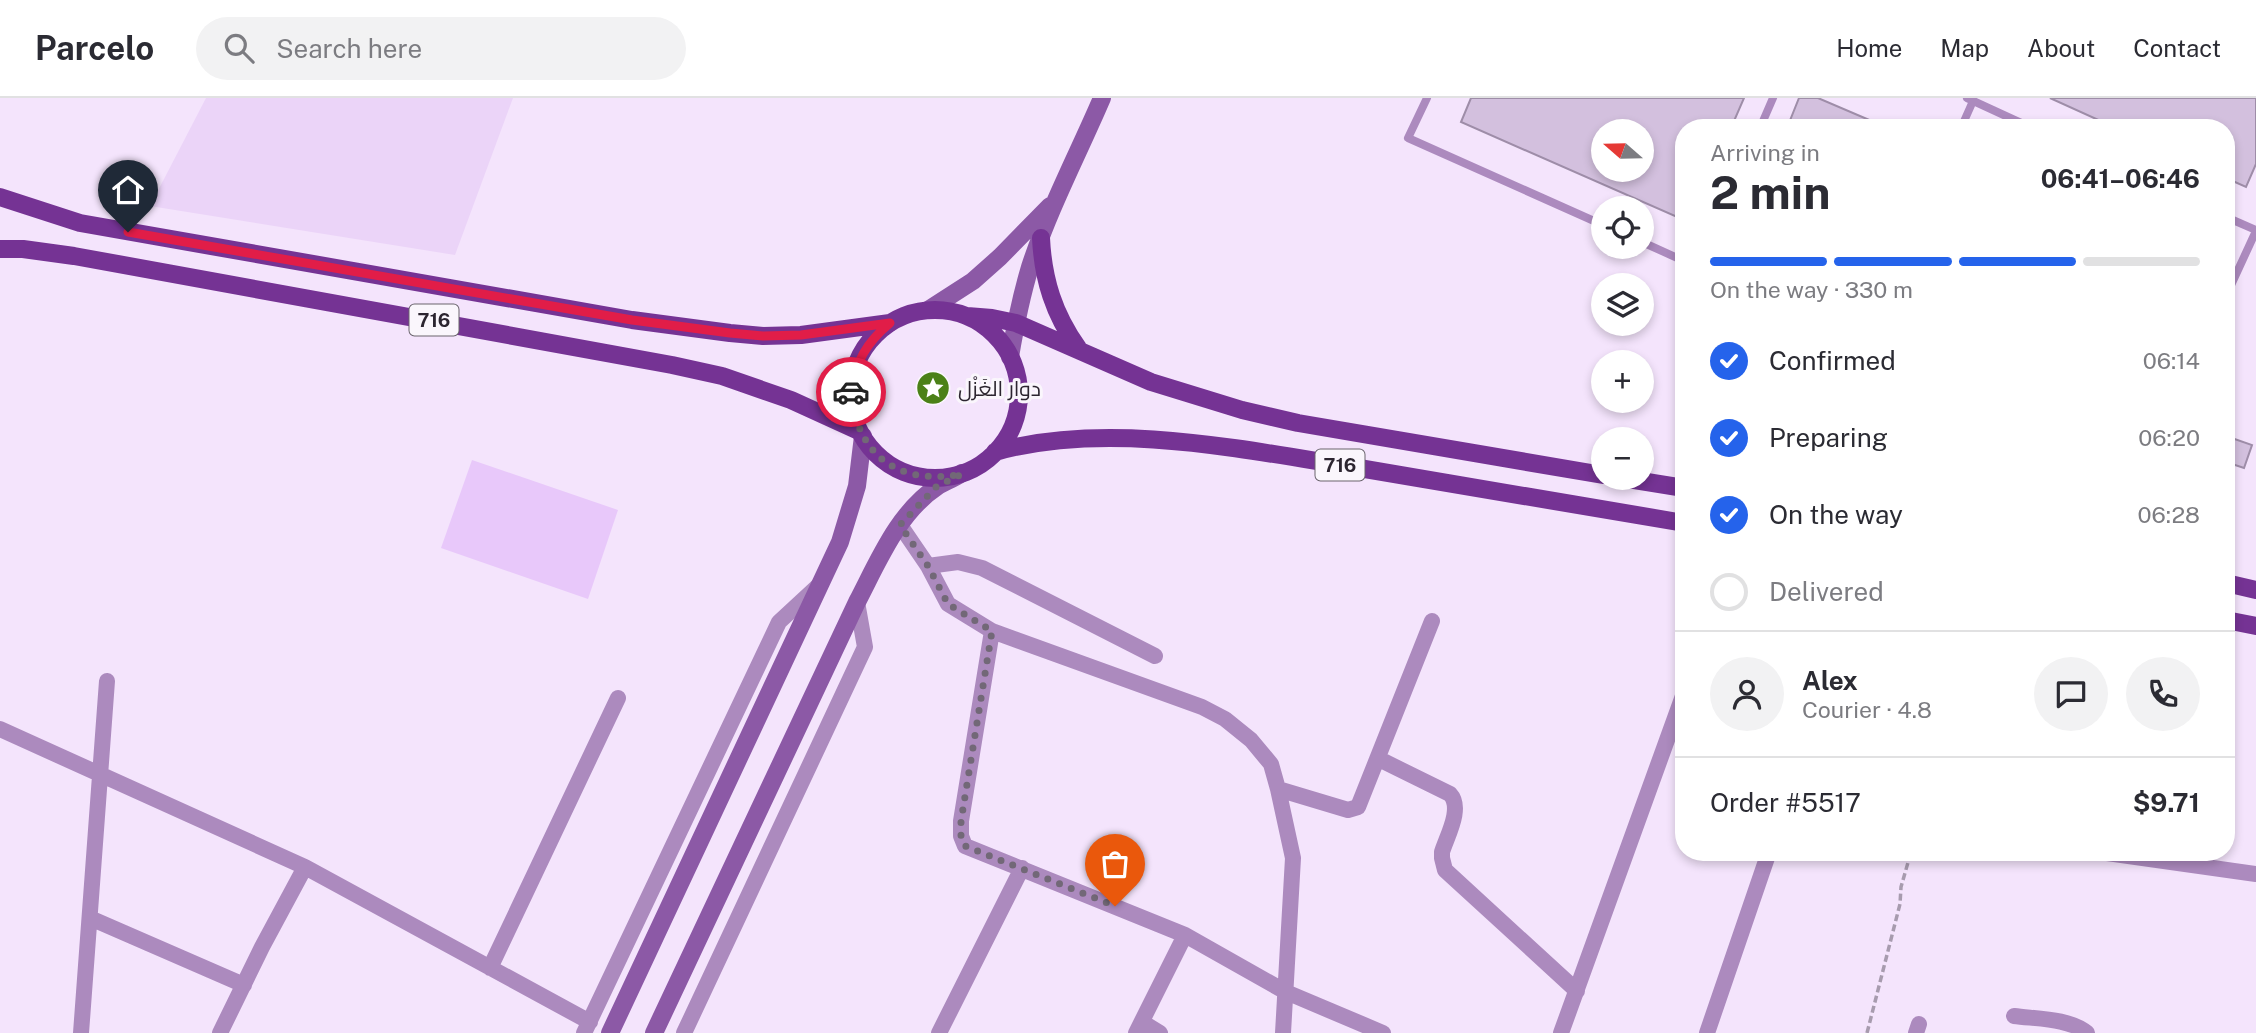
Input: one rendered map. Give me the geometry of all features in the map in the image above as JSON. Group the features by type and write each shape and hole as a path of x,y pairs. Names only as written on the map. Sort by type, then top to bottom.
{"main road":[{"path":"1010,357 1027,277 1057,198 1102,98"},
{"name":"716","path":"0,197 80,223 632,320 763,336 801,335 890,323"},
{"path":"928,310 973,281 1057,198"},
{"path":"1041,238 1047,286 1066,331 1080,351"},
{"name":"716","path":"0,249 23,249 75,256 672,365 722,376 791,400 861,433"},
{"name":"716","path":"967,316 985,326 1000,340 1010,357 1017,376 1016,416 1008,435 995,452 980,465 962,474 942,478 922,477 902,471 885,462 870,448 861,433 853,412 851,391 854,371 862,352 874,336 890,323 908,314 928,310 1016,323 1151,382 1242,410 1298,423 1591,473"},
{"path":"610,1033 840,542 859,474 861,433"},
{"name":"716","path":"995,452 1026,443 1086,439 1132,439 1229,447 1675,521"},
{"path":"654,1033 857,602 900,525 936,487 962,474"},
{"path":"1654,483 1675,487"},
{"path":"2235,585 2256,590"},
{"path":"2235,622 2256,626"}],"street":[{"path":"900,525 928,566 948,604 992,631 1202,707 1225,719 1251,740 1270,764 1293,858 1283,1033"},
{"path":"928,566 958,562 982,568 1155,656"},
{"path":"0,729 304,867 490,968 587,1027 779,622 821,583"},
{"path":"684,1033 864,647 857,602"},
{"path":"1278,789 1348,810 1353,810 1362,801 1432,621"},
{"path":"992,631 961,836 965,846 1185,935 1286,992 1383,1033"},
{"path":"81,1033 107,681"},
{"path":"490,968 618,698"},
{"path":"1561,1033 1675,718"},
{"path":"1379,759 1450,794 1454,799 1455,811 1442,852 1445,870 1577,990"},
{"path":"1707,1033 1766,861"},
{"path":"2164,861 2256,874"},
{"path":"220,1033 304,867"},
{"path":"939,1033 1022,868"},
{"path":"90,918 244,985"},
{"path":"1160,1033 1139,1027 1185,935"},
{"path":"2014,1016 2066,1023 2087,1033"}],"lane":[{"path":"1427,98 1408,138 1591,220"},
{"path":"1764,119 1773,98"},
{"path":"1964,119 1970,99 2013,119"},
{"path":"2235,221 2256,230 2235,276"},
{"path":"1654,247 1675,257"}],"path":[{"path":"1867,1033 1909,861"}],"shaded area":[{"path":"206,98 513,98 455,255 150,206"},
{"path":"472,460 618,510 588,599 441,548"}],"building":[{"path":"1471,98 1744,98 1735,119 1675,119 1675,216 1654,207 1654,196 1629,196 1598,182 1654,182 1654,119 1591,119 1591,179 1461,122"},
{"path":"1799,98 1818,98 1867,119 1791,119"},
{"path":"2050,98 2256,98 2256,164 2246,187 2235,182 2235,119 2096,119"},
{"path":"2235,439 2252,445 2244,468 2235,465"}],"way so far":[{"path":"851,392 853,412 859,430 870,448 885,462 922,477 942,478 962,474 936,487 900,525 928,566 948,604 992,631 961,821 962,841 965,846 1115,906"}],"place":[{"name":"دوار الغَزْل","path":"933,388"}],"route":[{"path":"128,232 632,320 730,333 801,335 890,323 874,336 862,352 854,371 851,392"}]}
